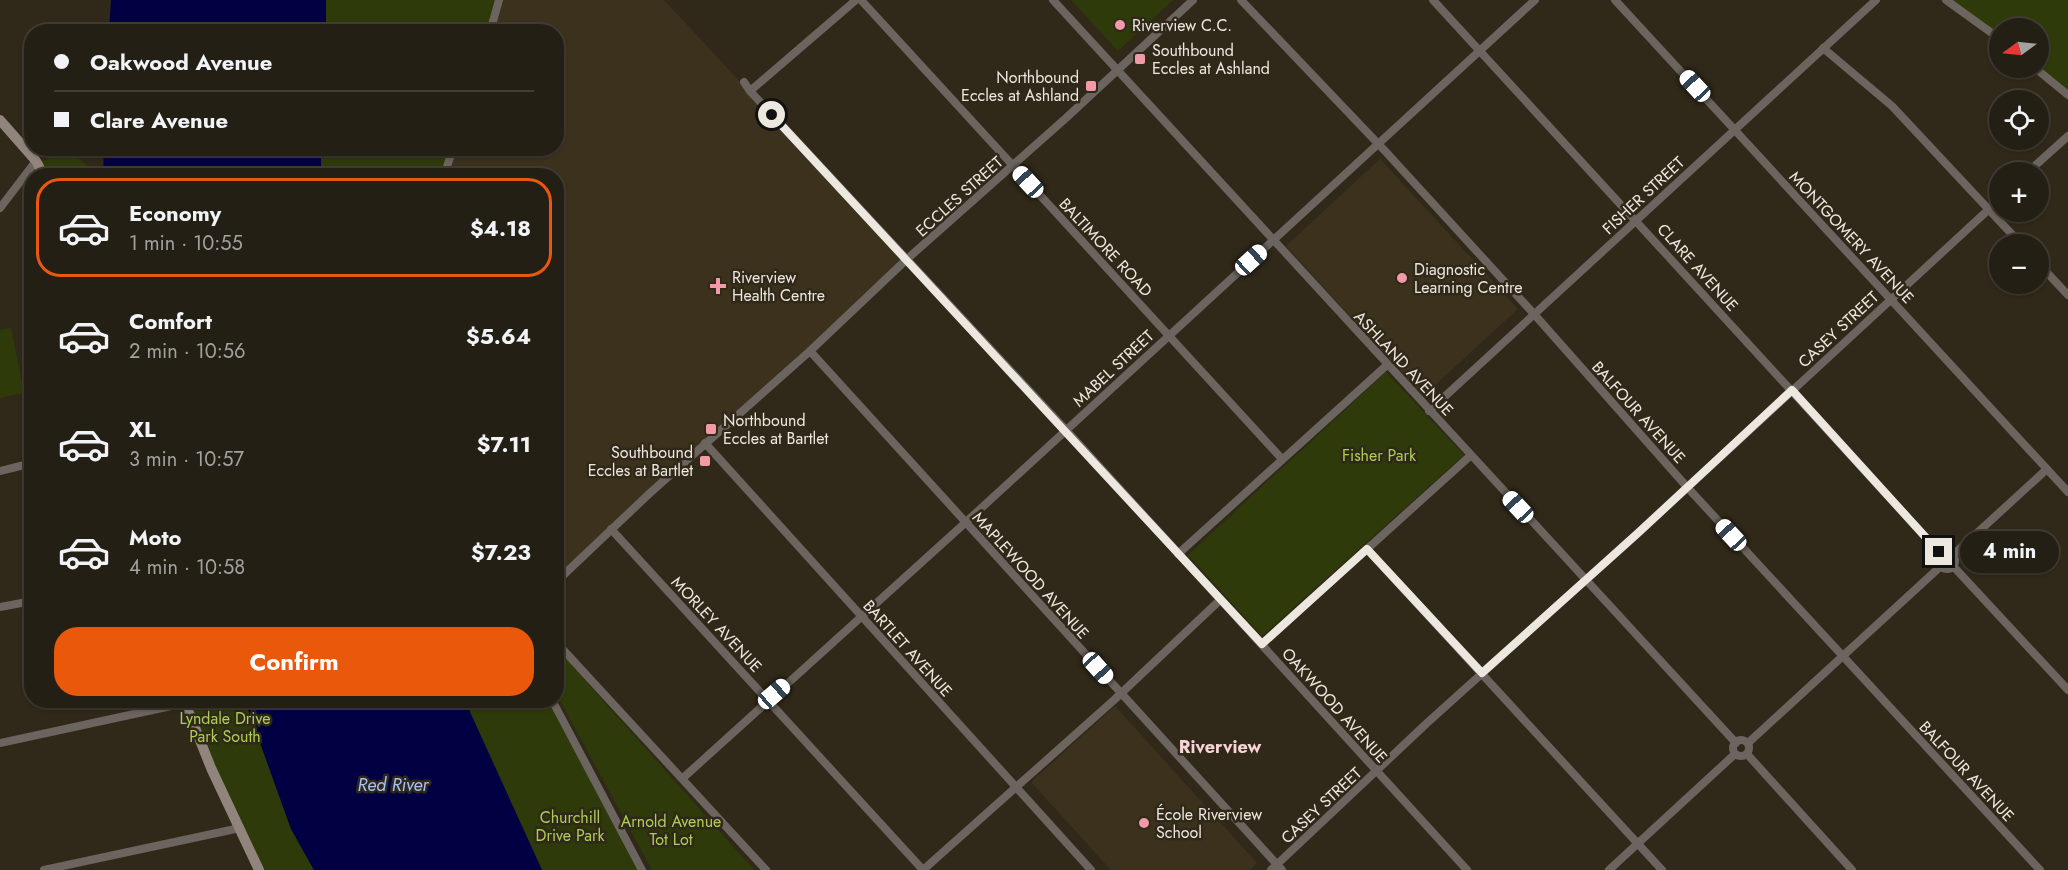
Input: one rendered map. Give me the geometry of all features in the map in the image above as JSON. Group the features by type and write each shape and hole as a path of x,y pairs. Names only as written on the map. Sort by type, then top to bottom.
{"street":[{"path":"492,24 499,0"},
{"path":"750,91 856,0"},
{"name":"BALTIMORE ROAD","path":"861,0 1282,459"},
{"name":"ASHLAND AVENUE","path":"1053,0 1470,456 1736,742"},
{"name":"ECCLES STREET","path":"564,574 705,443 810,351 906,260 1013,166 1194,0"},
{"name":"BALFOUR AVENUE","path":"1241,0 1377,143 1842,657 2040,870"},
{"name":"CLARE AVENUE","path":"1433,0 1942,555"},
{"name":"MABEL STREET","path":"683,778 965,523 1534,0"},
{"name":"MONTGOMERY AVENUE","path":"1615,0 2068,492"},
{"name":"FISHER STREET","path":"1429,411 1876,0"},
{"path":"1946,0 1989,31"},
{"path":"1822,48 1892,106 1989,209"},
{"path":"2047,78 2068,95"},
{"name":"OAKWOOD AVENUE","path":"744,82 906,260 1066,430 1467,870"},
{"path":"0,120 24,147"},
{"path":"2039,162 2068,136"},
{"path":"32,156 40,168"},
{"path":"31,168 36,161"},
{"path":"0,208 24,177"},
{"name":"CASEY STREET","path":"1277,868 1482,673 1989,209"},
{"path":"2001,222 2013,234"},
{"path":"2049,275 2068,295"},
{"name":"MAPLEWOOD AVENUE","path":"810,351 1277,868"},
{"path":"1178,554 1387,365"},
{"name":"BARTLET AVENUE","path":"705,443 1091,870"},
{"path":"1262,644 1470,456"},
{"path":"0,471 24,466"},
{"path":"1953,555 2047,469"},
{"name":"MORLEY AVENUE","path":"611,529 923,870"},
{"path":"1367,549 1662,870"},
{"path":"1941,566 1939,560 1948,552 1953,555 1955,561 1953,567"},
{"path":"1748,743 1941,566"},
{"path":"1941,566 1953,567"},
{"path":"1953,567 2068,690"},
{"path":"923,870 1121,693 1220,600"},
{"path":"0,607 24,602"},
{"path":"564,651 766,870"},
{"path":"0,743 157,708"},
{"path":"186,708 211,768 259,870"},
{"path":"556,708 642,870"},
{"path":"1736,742 1748,743 1747,754 1741,757 1736,754 1733,746 1736,742"},
{"path":"1609,870 1736,754"},
{"path":"1747,754 1852,870"},
{"path":"44,870 240,828"}],"shaded area":[{"name":"Riverview Health Centre","path":"499,0 664,0 906,260 564,576 564,168 447,168 451,156 564,156 564,24 492,24"},
{"name":"Diagnostic Learning Centre","path":"1380,159 1518,309 1423,396 1286,246"},
{"name":"École Riverview School","path":"1115,706 1257,863 1250,870 1111,870 1031,782"}],"green space":[{"path":"326,0 499,0 492,24 326,24"},
{"name":"Riverview C.C.","path":"1071,0 1173,0 1118,51"},
{"path":"1946,0 2068,0 2068,95 2049,78 2049,18 1989,18 1989,32"},
{"path":"55,156 75,156 90,168 39,168 36,163"},
{"path":"321,156 451,156 446,168 321,168"},
{"path":"11,328 24,393 0,398 0,330"},
{"name":"Fisher Park","path":"1386,372 1464,455 1262,636 1188,555"},
{"name":"Arnold Avenue Tot Lot","path":"564,657 754,870 652,870 564,708"},
{"name":"Lyndale Drive Park South","path":"187,708 248,708 291,829 314,870 259,870"},
{"name":"Churchill Drive Park","path":"468,708 556,708 642,870 542,870"}],"water":[{"path":"111,0 326,0 326,24 109,24"},
{"path":"104,156 321,156 321,168 103,168"},
{"name":"Red River","path":"248,708 468,708 542,870 314,870 291,829"}],"place":[{"name":"Riverview C.C.","path":"1120,25"},
{"name":"Southbound Eccles at Ashland","path":"1140,59"},
{"name":"Northbound Eccles at Ashland","path":"1091,86"},
{"name":"Diagnostic Learning Centre","path":"1402,278"},
{"name":"Riverview Health Centre","path":"718,286"},
{"name":"Northbound Eccles at Bartlet","path":"711,429"},
{"name":"Southbound Eccles at Bartlet","path":"705,461"},
{"name":"École Riverview School","path":"1144,823"}],"district":[{"name":"Riverview","path":"1220,747"}],"route":[{"path":"772,115 1262,644 1367,549 1482,673 1792,390 1939,552"}]}
